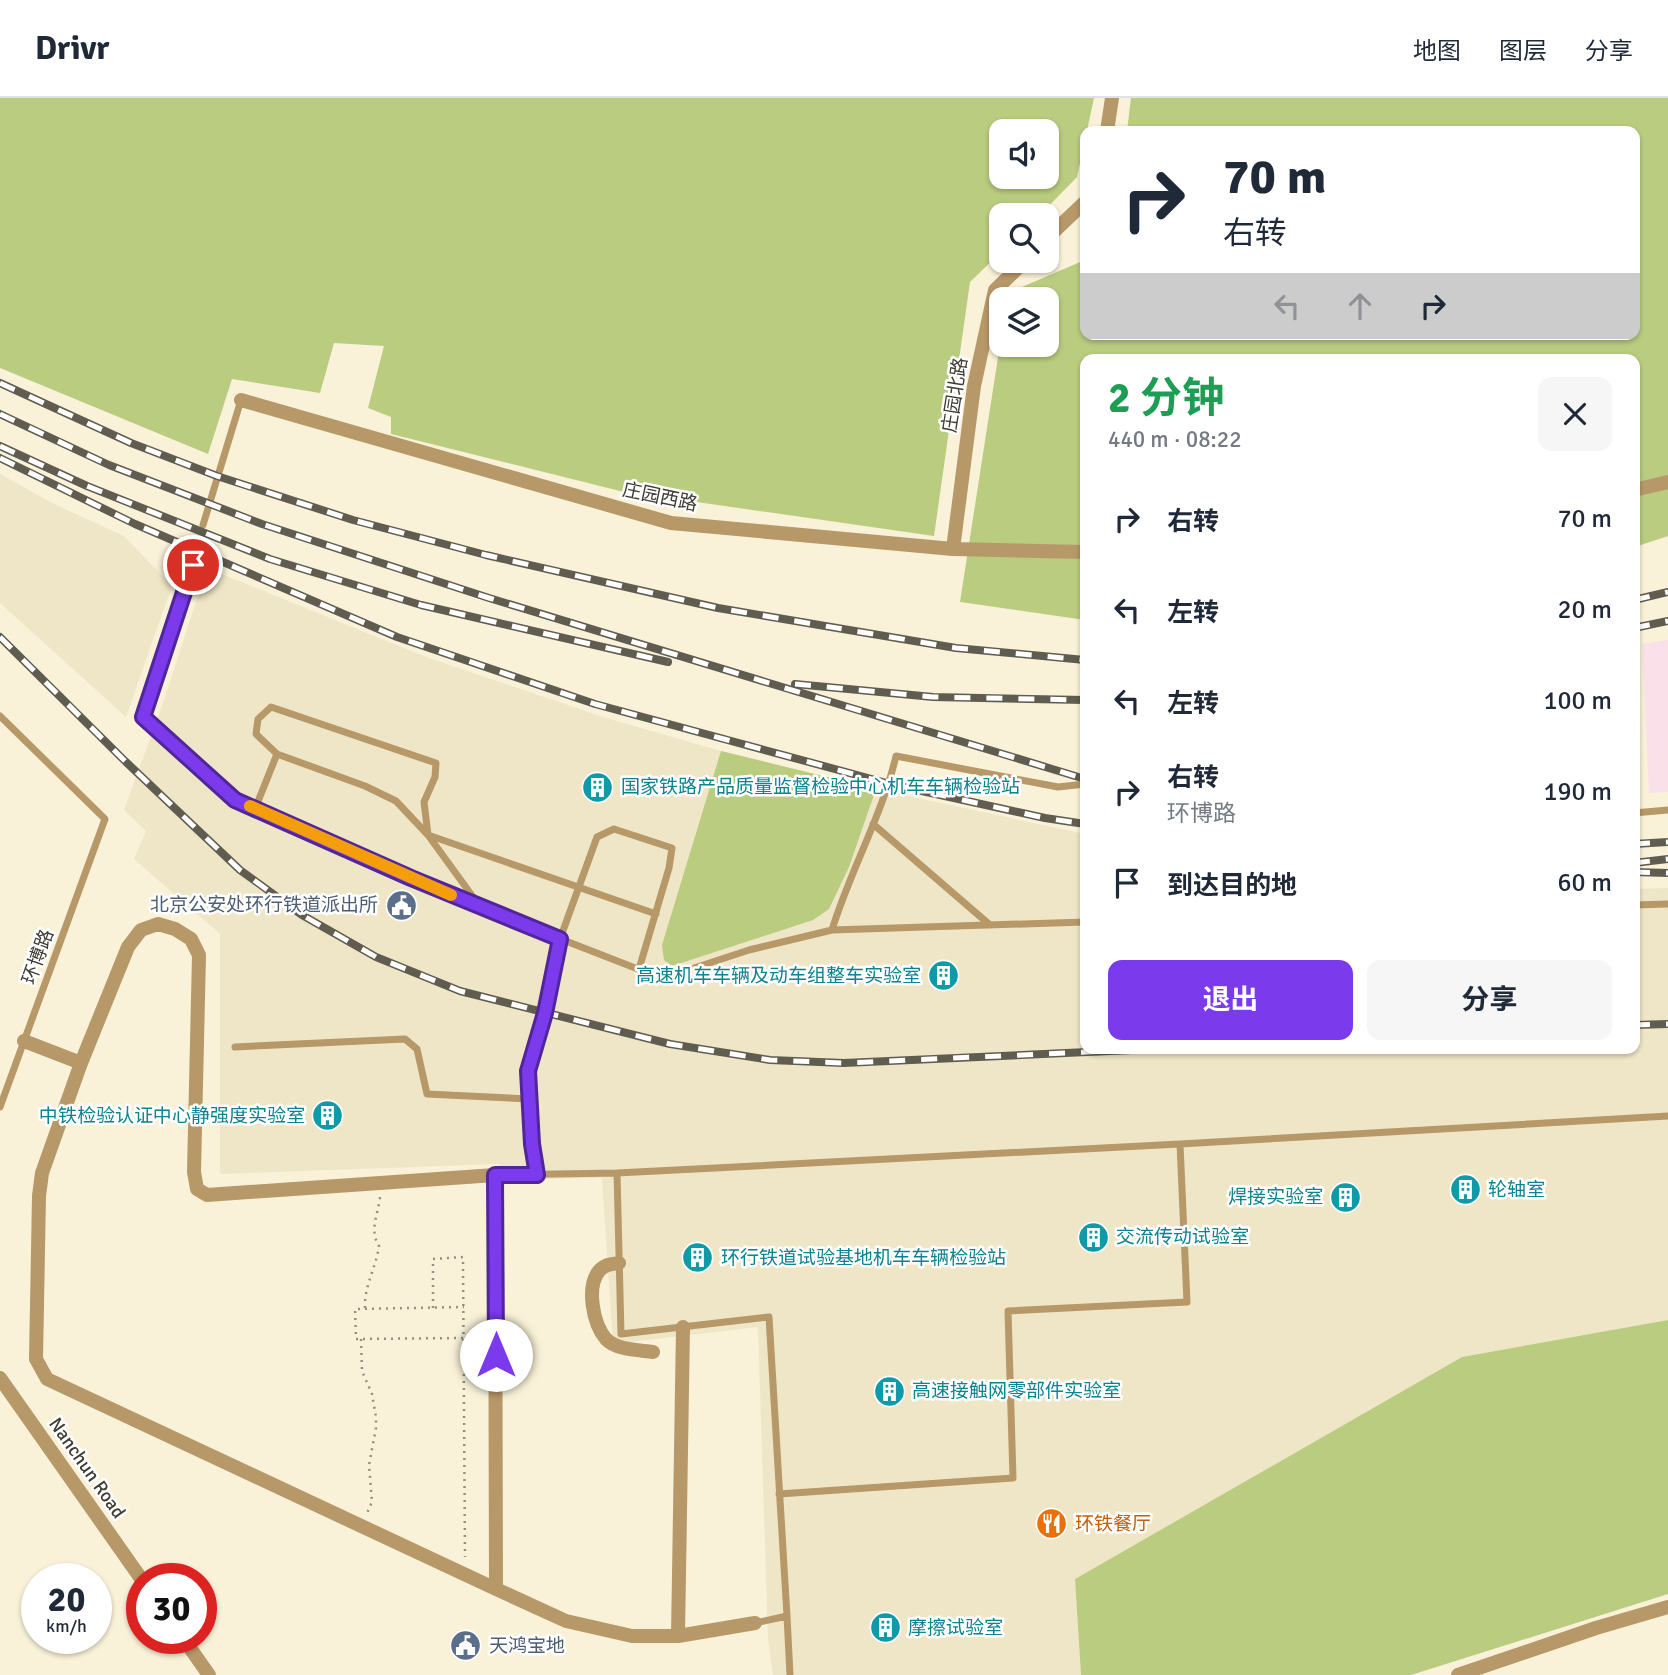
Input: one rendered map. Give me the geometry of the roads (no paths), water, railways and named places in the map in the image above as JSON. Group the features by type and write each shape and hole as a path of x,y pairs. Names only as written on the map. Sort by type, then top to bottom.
{"street":[{"path":"1108,126 1112,98"},
{"path":"1059,227 1080,207"},
{"name":"庄园北路","path":"953,549 974,386 995,290 1013,273"},
{"name":"庄园西路","path":"241,400 671,523 953,549 1080,552"},
{"path":"1640,489 1668,482"},
{"path":"496,1589 495,1175 207,1195 197,1189 194,1172 199,955 191,939 175,929 158,924 141,930 128,947 81,1063 43,1173 39,1196 36,1359 47,1379 496,1589 566,1621 632,1636 678,1636 755,1623"},
{"path":"24,1041 81,1063"},
{"path":"619,1263 608,1264 599,1271 593,1286 593,1316 607,1341 622,1347 653,1352"},
{"path":"678,1636 683,1327"},
{"name":"Nanchun Road","path":"0,1378 130,1563"},
{"path":"1458,1675 1668,1607"},
{"path":"194,1654 209,1675"}],"lane":[{"path":"203,525 241,400"},
{"path":"193,565 143,717 235,800 481,908 639,970 676,974 749,950 832,930 1080,922"},
{"path":"428,835 424,802 435,777 436,763 271,708 258,719 257,734 277,754 365,786 396,801 428,835 481,908"},
{"name":"环博路","path":"0,716 105,819 0,1107"},
{"path":"255,809 277,754"},
{"path":"832,930 842,899 890,784 896,756 1058,788 1080,785"},
{"path":"1640,812 1668,810"},
{"path":"873,824 990,925"},
{"path":"537,1175 532,1144 528,1071 545,1013 560,939 597,837 614,829 672,848 669,868 639,970"},
{"path":"428,835 656,914"},
{"path":"1640,905 1668,904"},
{"path":"235,1048 405,1039 417,1049 427,1094 529,1099"},
{"path":"495,1175 617,1173 1668,1116"},
{"path":"779,1494 1013,1478 1008,1311 1187,1301 1180,1144"},
{"path":"617,1173 621,1334 769,1317 790,1675"},
{"path":"755,1623 787,1616"}],"railway":[{"path":"0,383 131,443 217,476 353,520 486,555 718,608 956,648 1080,660"},
{"path":"0,414 109,465 262,524 489,598 1080,777"},
{"path":"0,446 87,486 270,559 421,605 668,662"},
{"path":"0,458 135,524 397,637 595,704 890,784 1080,823"},
{"path":"1640,599 1668,592"},
{"path":"1640,627 1668,621"},
{"path":"0,637 240,870 302,915 376,957 460,991 670,1044 770,1060 844,1063 1080,1052"},
{"path":"795,684 933,697 1080,700"},
{"path":"1640,844 1668,842"},
{"path":"1640,862 1668,859"},
{"path":"1640,872 1668,873"},
{"path":"1640,1025 1668,1024"}],"place":[{"name":"国家铁路产品质量监督检验中心机车车辆检验站","path":"598,787"},
{"name":"北京公安处环行铁道派出所","path":"401,905"},
{"name":"高速机车车辆及动车组整车实验室","path":"944,976"},
{"name":"中铁检验认证中心静强度实验室","path":"328,1116"},
{"name":"轮轴室","path":"1465,1190"},
{"name":"焊接实验室","path":"1346,1197"},
{"name":"交流传动试验室","path":"1093,1237"},
{"name":"环行铁道试验基地机车车辆检验站","path":"698,1258"},
{"name":"高速接触网零部件实验室","path":"889,1391"},
{"name":"环铁餐厅","path":"1052,1524"},
{"name":"摩擦试验室","path":"885,1628"},
{"name":"天鸿宝地","path":"466,1646"}]}
